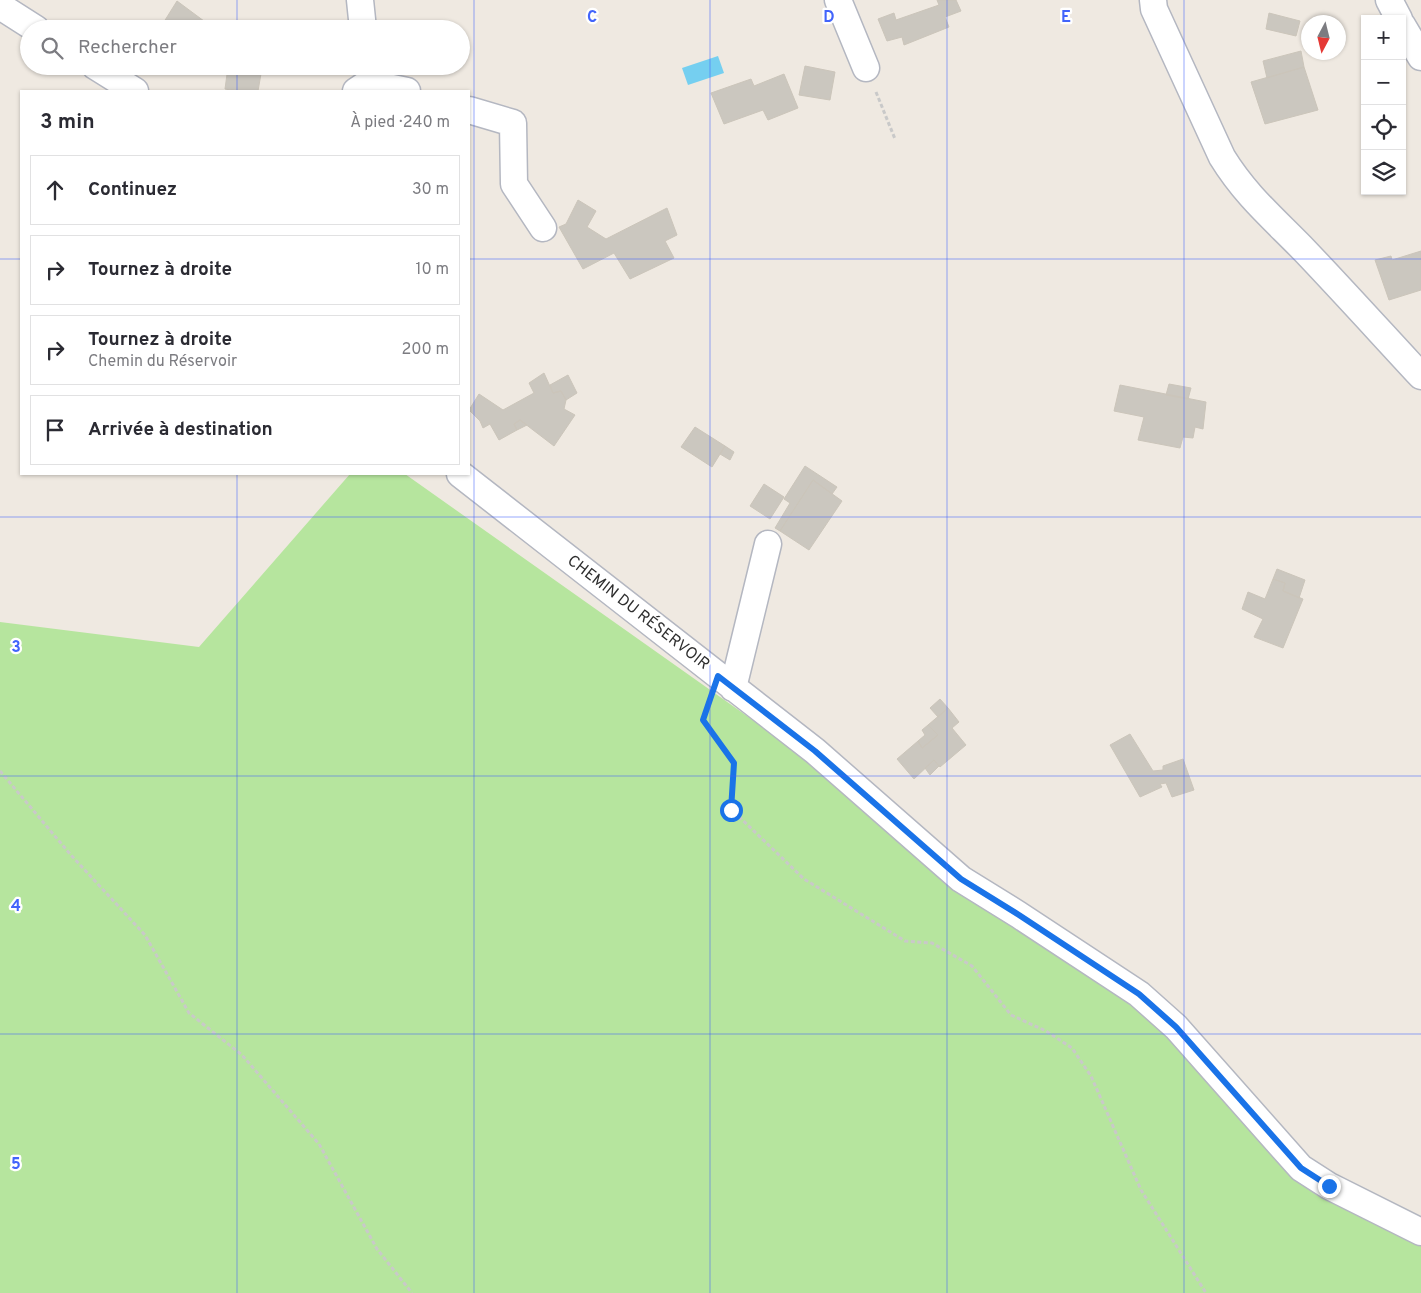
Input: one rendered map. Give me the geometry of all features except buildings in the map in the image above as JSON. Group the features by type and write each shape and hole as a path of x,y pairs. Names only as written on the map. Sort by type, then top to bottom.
{"street":[{"path":"360,0 362,20"},
{"path":"838,0 866,68"},
{"path":"1153,0 1154,9 1222,157 1236,179 1421,376"},
{"path":"1389,0 1397,15"},
{"path":"0,6 22,20"},
{"path":"1406,32 1421,57"},
{"path":"109,75 133,90"},
{"path":"364,80 403,90"},
{"path":"470,110 513,123 514,184 543,228"},
{"name":"CHEMIN DU RÉSERVOIR","path":"461,475 815,751 961,879 1139,994 1176,1027 1301,1168 1329,1186 1421,1232"},
{"path":"726,682 768,544"}],"path":[{"path":"866,68 895,139"},
{"path":"726,682 703,720 734,763 731,810 804,879 905,941 932,943 972,966 1011,1015 1046,1031 1072,1048 1091,1076 1141,1190 1206,1293"},
{"path":"0,771 70,854 145,935 188,1013 242,1055 319,1144 378,1249 412,1293"}],"green space":[{"path":"349,475 406,475 1144,997 1299,1174 1421,1236 1421,1293 0,1293 0,622 199,647"}],"water":[{"path":"718,56 724,73 688,85 682,68"}],"route":[{"path":"731,810 734,763 703,720 718,676 815,751 961,879 1139,994 1176,1027 1301,1168 1329,1186"}]}
